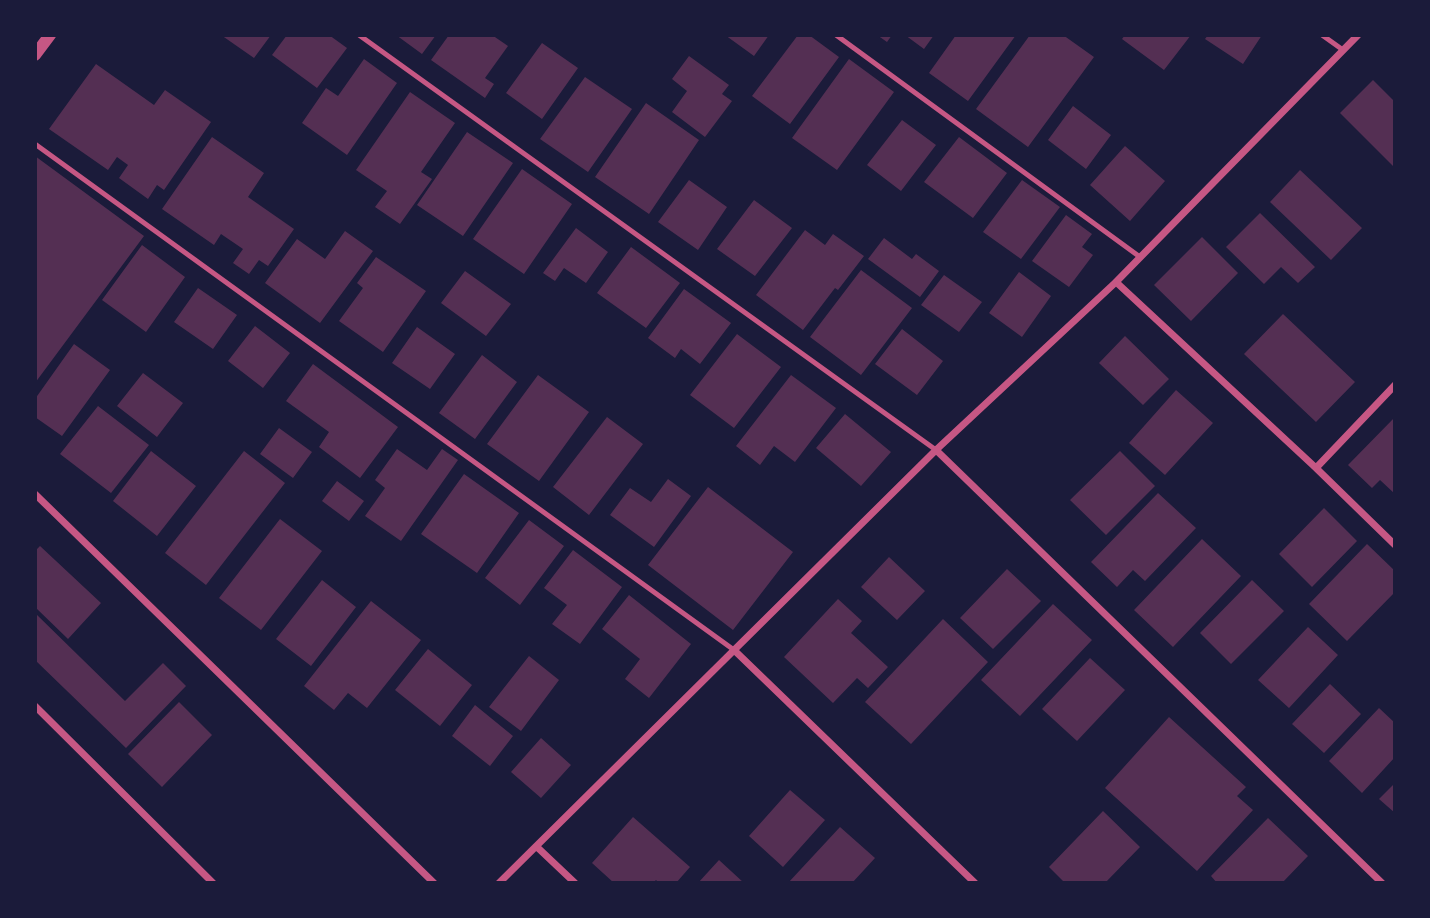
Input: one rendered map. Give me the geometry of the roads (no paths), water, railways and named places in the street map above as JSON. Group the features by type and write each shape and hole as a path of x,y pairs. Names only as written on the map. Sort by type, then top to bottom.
{"street":[{"path":"35,55 50,35"},
{"path":"499,883 936,450 1116,282 1358,35"},
{"path":"1116,282 1395,545"},
{"path":"1316,468 1395,385"},
{"path":"936,450 1382,883"},
{"path":"35,494 434,883"},
{"path":"734,650 975,883"},
{"path":"35,706 214,883"},
{"path":"537,847 575,883"}],"lane":[{"path":"359,35 936,450"},
{"path":"836,35 1140,257"},
{"path":"1322,35 1343,50"},
{"path":"35,144 734,650"}]}
